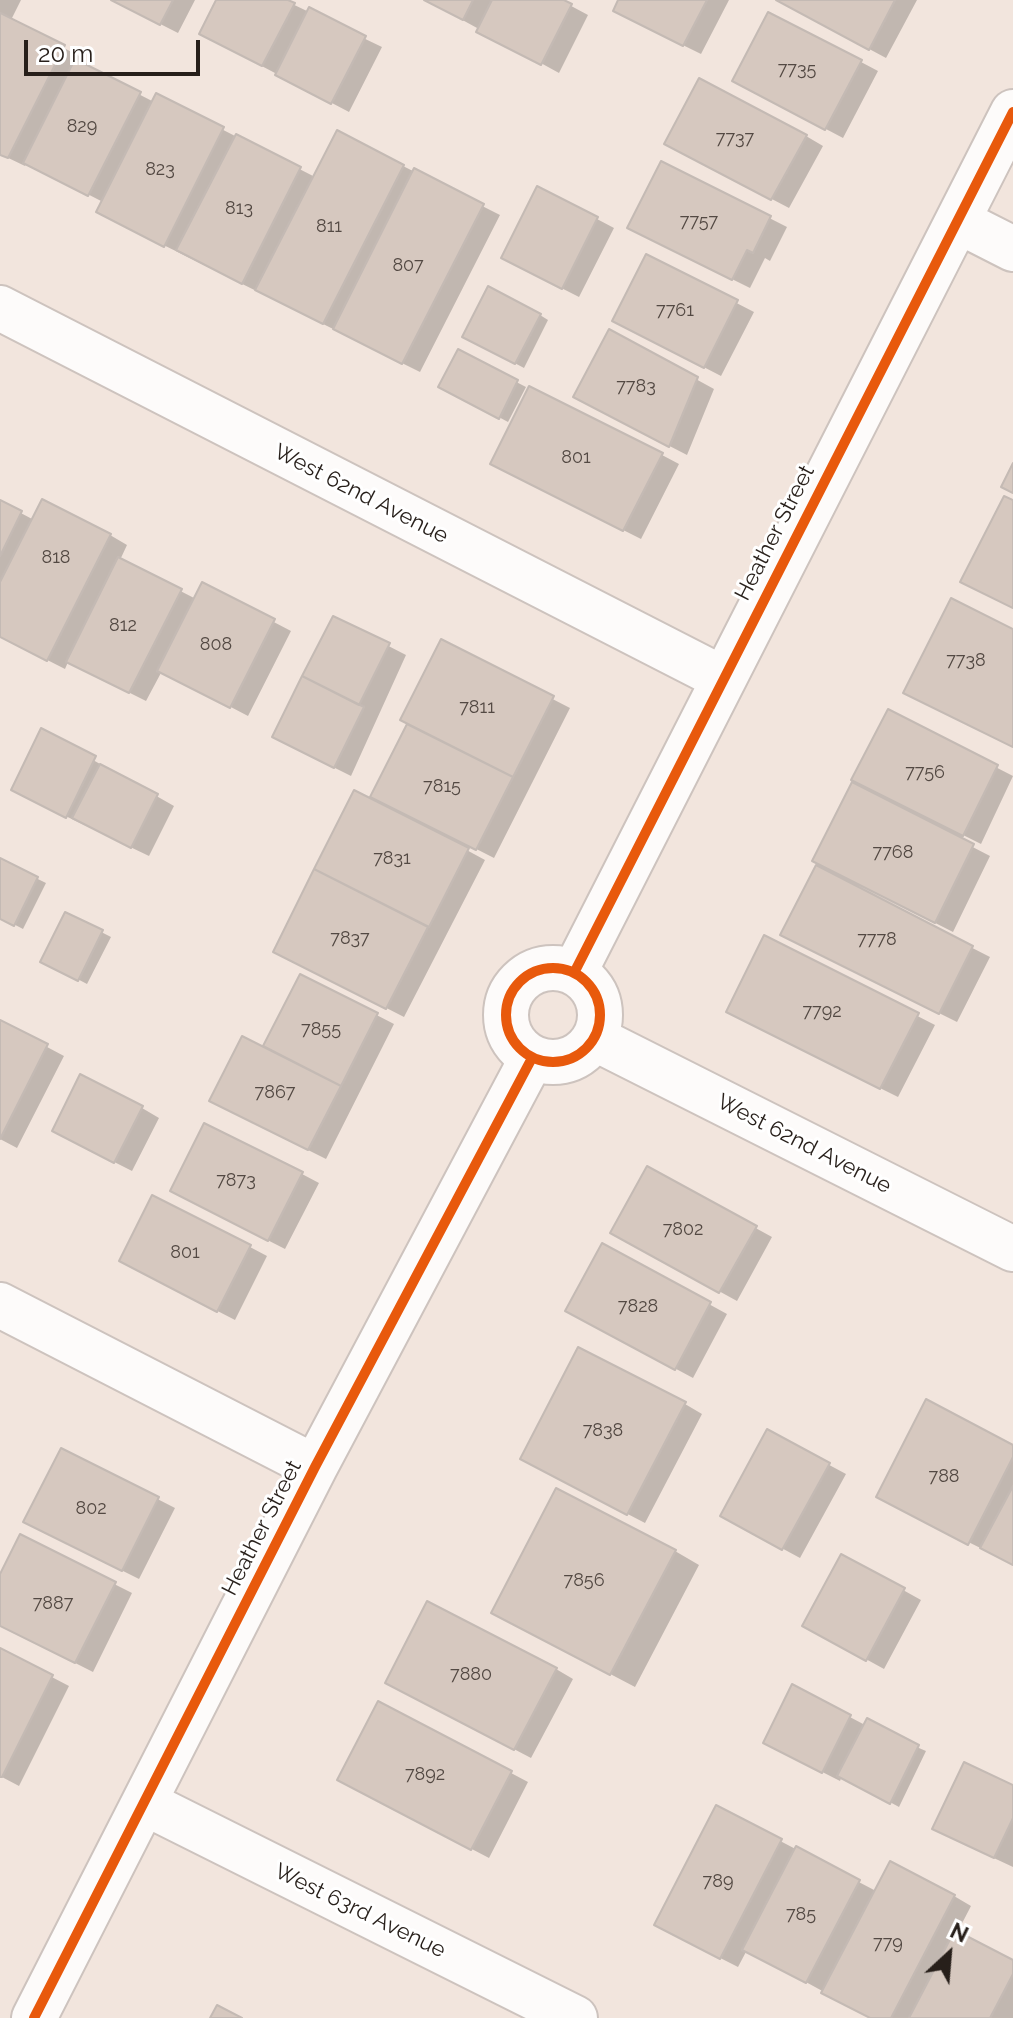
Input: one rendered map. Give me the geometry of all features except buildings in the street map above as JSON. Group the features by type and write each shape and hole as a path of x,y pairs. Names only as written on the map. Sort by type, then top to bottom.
{"street":[{"name":"Heather Street","path":"574,973 1013,112"},
{"path":"958,221 1013,249"},
{"name":"West 62nd Avenue","path":"0,308 722,678"},
{"path":"545,968 574,973 595,994 600,1009 594,1038 586,1050 560,1062 532,1058 511,1037 506,1024 510,994 519,982 545,968"},
{"name":"West 62nd Avenue","path":"594,1038 1013,1249"},
{"name":"Heather Street","path":"34,2018 315,1467 532,1058"},
{"path":"0,1305 315,1467"},
{"name":"West 63rd Avenue","path":"145,1803 575,2018"}],"cycle path":[{"path":"574,973 1013,112"},
{"path":"553,968 571,971 586,982 597,997 600,1015 597,1033 586,1048 571,1059 553,1062 535,1059 520,1048 509,1033 506,1015 509,997 520,982 535,971 553,968"},
{"path":"34,2018 315,1467 532,1058"}]}
